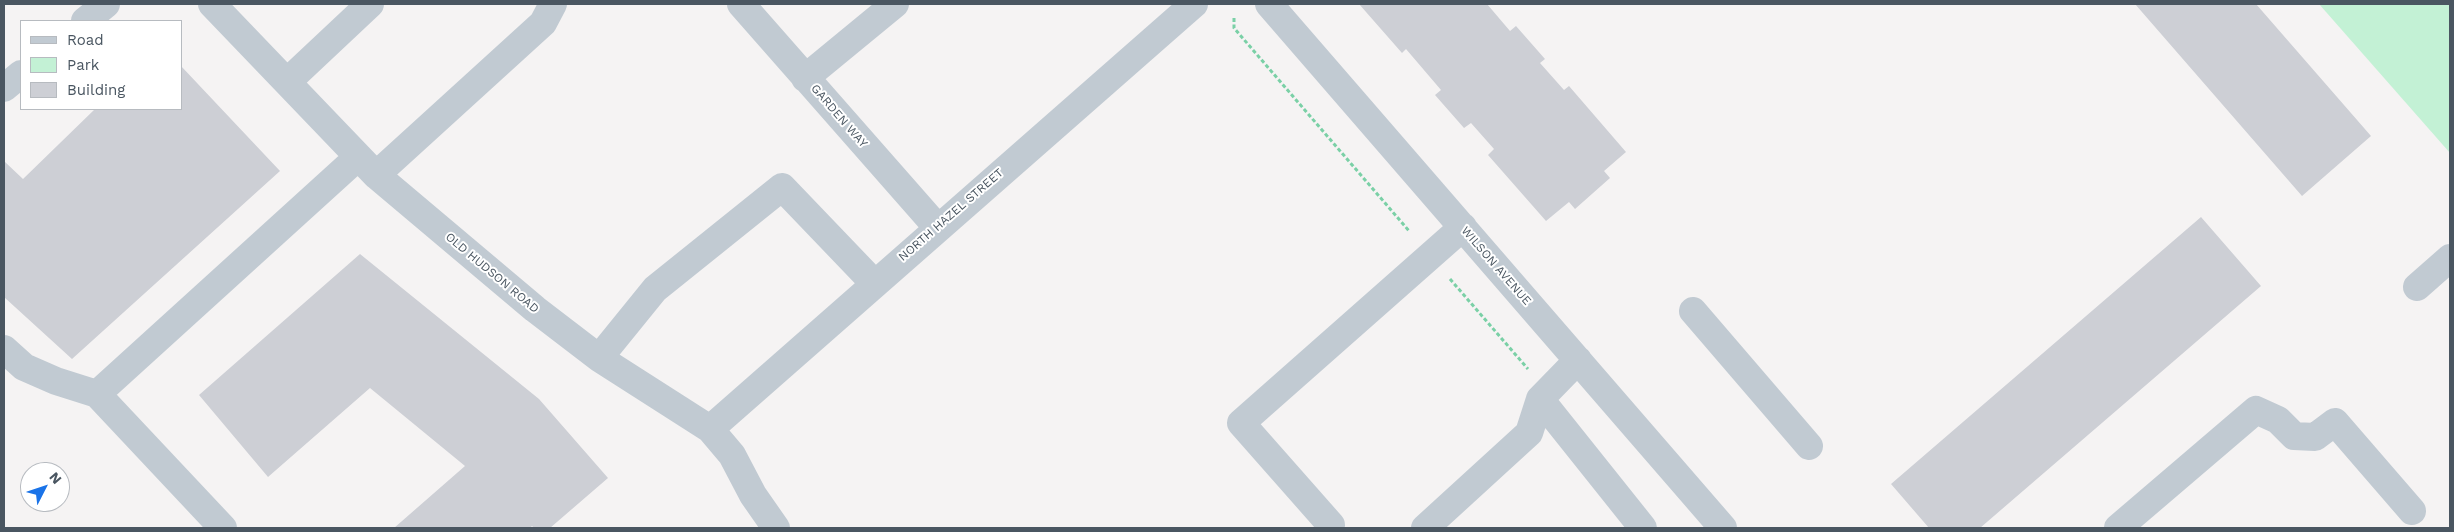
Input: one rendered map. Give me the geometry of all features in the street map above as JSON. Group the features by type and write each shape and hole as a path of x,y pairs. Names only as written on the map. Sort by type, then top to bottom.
{"street":[{"name":"OLD HUDSON ROAD","path":"212,4 367,166 535,309 599,358 710,429 732,455 753,495 776,528"},
{"path":"287,82 370,4"},
{"path":"97,394 367,166 543,23 553,4"},
{"name":"GARDEN WAY","path":"740,4 937,227"},
{"path":"805,78 895,4"},
{"name":"NORTH HAZEL STREET","path":"710,429 937,227 1194,4"},
{"name":"WILSON AVENUE","path":"1269,4 1723,528"},
{"path":"4,88 20,75"},
{"path":"599,358 655,289 782,187 874,283"},
{"path":"1331,525 1241,423 1464,227"},
{"path":"2417,287 2450,258"},
{"path":"1694,311 1809,446"},
{"path":"4,350 24,367 56,381 97,394 223,528"},
{"path":"1425,528 1528,433 1540,399 1578,360"},
{"path":"1540,399 1643,528"},
{"path":"2118,528 2256,410 2278,420 2294,436 2315,437 2335,422 2412,511"}],"green space":[{"path":"2319,4 2450,4 2450,153"}],"building":[{"path":"1359,4 1487,4 1510,31 1516,26 1545,59 1540,63 1564,90 1569,86 1626,152 1604,171 1610,178 1575,209 1569,202 1546,221 1488,155 1494,149 1471,123 1464,128 1435,95 1441,90 1406,49 1402,53"},
{"path":"2135,4 2256,4 2371,136 2302,196"},
{"path":"182,67 280,171 72,359 4,297 4,161 23,179 94,110 182,110"},
{"path":"2201,217 2261,286 1980,528 1929,528 1891,484"},
{"path":"360,254 539,399 608,478 550,528 534,528 532,526 530,528 394,528 465,466 370,388 268,477 199,395"}]}
